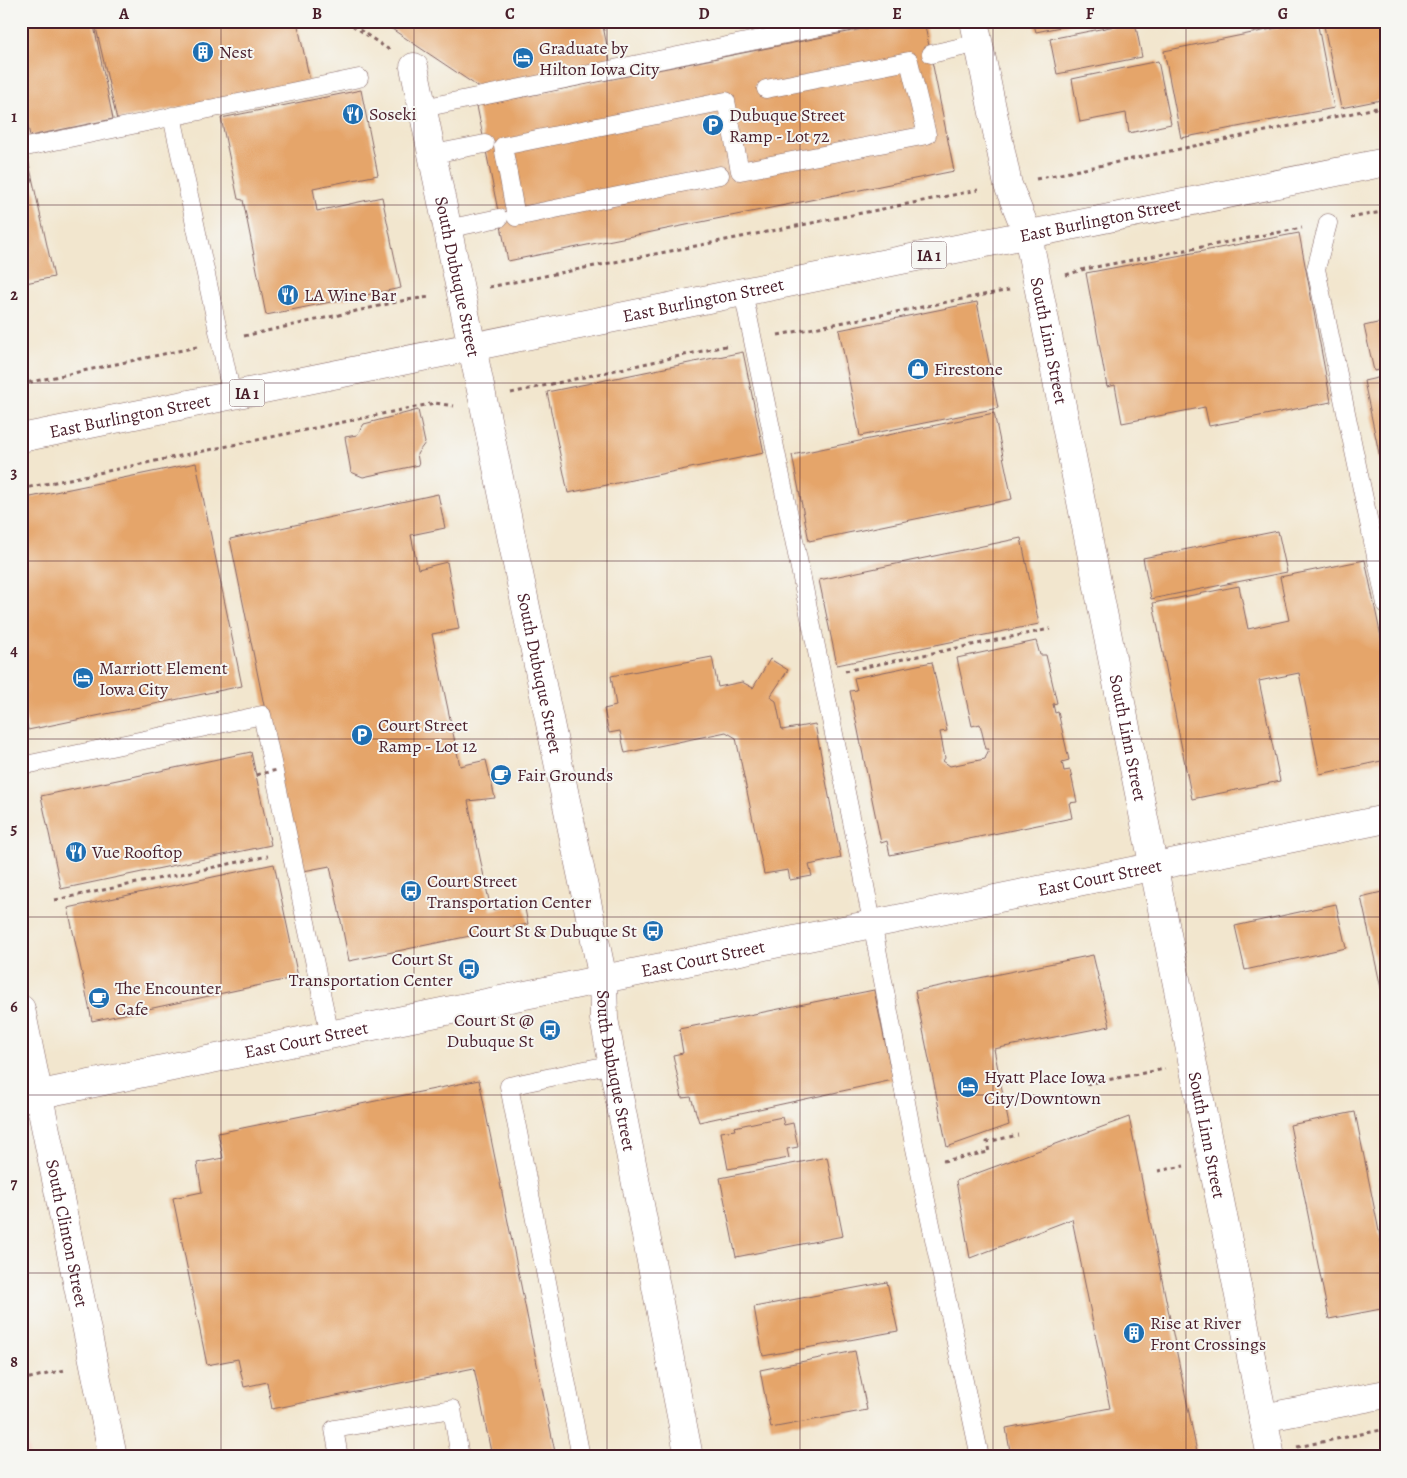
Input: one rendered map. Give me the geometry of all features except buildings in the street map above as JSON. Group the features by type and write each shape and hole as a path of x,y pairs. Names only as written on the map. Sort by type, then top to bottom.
{"street":[{"name":"South Linn Street","path":"977,32 1008,185 1028,236 1270,1454"},
{"name":"South Dubuque Street","path":"414,67 603,979 604,1019 689,1457"},
{"name":"East Burlington Street","path":"21,438 472,346 1028,236 1386,162"},
{"name":"East Court Street","path":"30,1096 1386,820"},
{"name":"South Clinton Street","path":"21,1008 30,1096 94,1364 112,1457"},
{"path":"1263,1418 1386,1394"}],"lane":[{"path":"423,108 850,21"},
{"path":"930,54 977,32"},
{"path":"720,175 516,217 503,146 726,101 740,171 927,134 909,61 766,89"},
{"path":"21,148 128,122 172,116 359,78"},
{"path":"172,116 232,396"},
{"path":"433,154 485,144"},
{"path":"447,229 499,218"},
{"path":"1328,223 1316,269 1386,604"},
{"path":"743,292 872,925 918,1166 980,1457"},
{"path":"21,766 262,715 330,1035"},
{"path":"581,1457 509,1086 613,1064"},
{"path":"339,1457 334,1429 452,1409 460,1457"}],"path":[{"path":"346,21 414,67"},
{"path":"21,384 406,300 461,292 1008,185 1386,106"},
{"path":"21,489 435,403 453,406 752,340 1037,284 1085,269 1386,211"},
{"path":"822,676 1050,629"},
{"path":"256,775 277,770"},
{"path":"55,900 291,851"},
{"path":"1086,1084 1193,1064"},
{"path":"918,1166 989,1152 987,1142 1018,1135"},
{"path":"21,1380 94,1364"},
{"path":"1270,1454 1386,1429"}],"shaded area":[{"path":"21,1412 30,1457 21,1457"}],"place":[{"name":"Nest","path":"203,52"},
{"name":"Graduate by Hilton Iowa City","path":"523,58"},
{"name":"Soseki","path":"353,114"},
{"name":"Dubuque Street Ramp - Lot 72","path":"713,125"},
{"name":"LA Wine Bar","path":"288,295"},
{"name":"Firestone","path":"918,369"},
{"name":"Marriott Element Iowa City","path":"83,678"},
{"name":"Court Street Ramp - Lot 12","path":"362,735"},
{"name":"Fair Grounds","path":"501,775"},
{"name":"Vue Rooftop","path":"76,852"},
{"name":"Court Street Transportation Center","path":"411,891"},
{"name":"Court St & Dubuque St","path":"653,931"},
{"name":"Court St Transportation Center","path":"469,969"},
{"name":"The Encounter Cafe","path":"99,998"},
{"name":"Court St @ Dubuque St","path":"550,1030"},
{"name":"Hyatt Place Iowa City/Downtown","path":"968,1087"},
{"name":"Rise at River Front Crossings","path":"1134,1333"}]}
